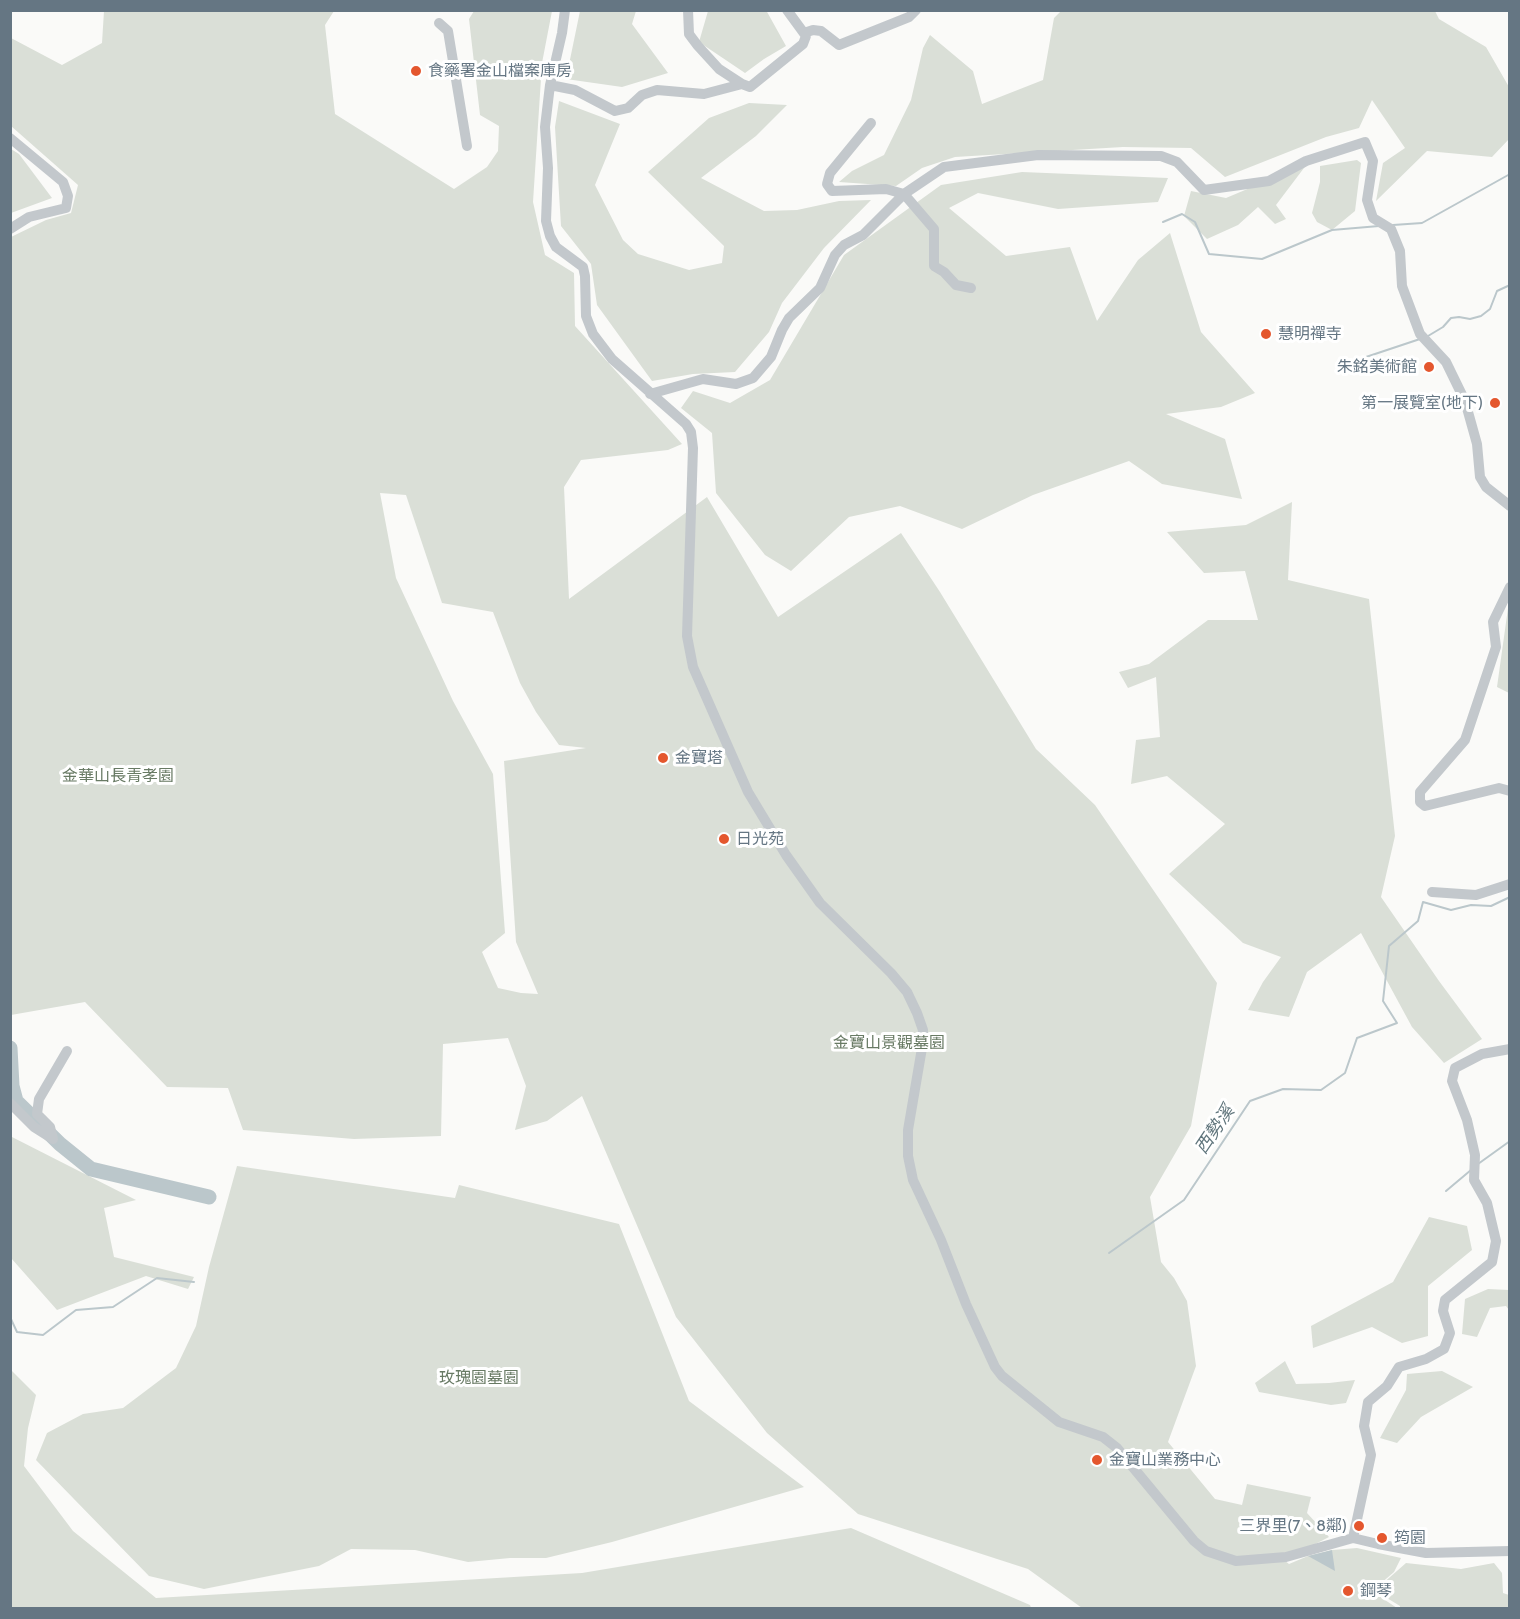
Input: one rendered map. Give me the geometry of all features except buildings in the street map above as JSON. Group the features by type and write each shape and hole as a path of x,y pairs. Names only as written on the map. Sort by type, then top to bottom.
{"street":[{"path":"565,10 550,85 545,127 548,168 546,221 550,236 556,247 583,267 586,316 593,334 612,359 686,424 691,432 693,448 687,636 693,667 748,792 786,855 820,903 902,986 917,1013 923,1030 908,1130 908,1156 913,1180 995,1367 1002,1376 1059,1422 1103,1437 1117,1448 1194,1541 1206,1551 1236,1561 1286,1557 1353,1538 1378,1545 1426,1553 1509,1551"},
{"path":"688,10 689,34 698,46 719,69 750,87 803,44 806,36 786,10"},
{"path":"804,33 813,30 820,31 839,45 909,17 916,10"},
{"path":"439,23 448,31 467,147"},
{"path":"550,85 575,90 615,111 628,108 642,95 657,90 704,94 742,84"},
{"path":"871,123 830,173 827,184 832,191 886,189 904,194 934,229 934,266 956,285 971,288"},
{"path":"10,138 63,182 68,196 66,208 30,217 10,229"},
{"path":"650,394 703,379 736,384 753,378 771,357 789,318 820,288 835,255 844,245 863,235 904,194 944,167 1038,155 1161,156 1177,162 1204,190 1269,181 1306,161 1365,142 1373,161 1367,200 1373,218 1391,229 1400,251 1402,286 1420,334 1446,362 1465,401 1477,444 1480,477 1486,487 1509,506"},
{"path":"1509,586 1493,621 1496,647 1465,740 1420,792 1420,802 1425,807 1499,788 1509,791"},
{"path":"1432,892 1476,896 1509,884"},
{"path":"1353,1538 1371,1455 1364,1426 1368,1402 1387,1386 1399,1366 1426,1359 1444,1349 1450,1333 1443,1311 1445,1299 1491,1262 1496,1241 1487,1203 1474,1180 1474,1155 1467,1120 1452,1081 1455,1068 1482,1054 1509,1049"},
{"path":"10,1103 34,1126 53,1139 50,1127 37,1114 39,1099 67,1051"}],"green space":[{"path":"766,10 786,46 745,73 699,42 708,11"},
{"path":"104,11 334,11 325,25 335,114 454,189 487,167 498,151 499,126 480,115 469,19 474,11 552,11 542,63 533,202 545,255 574,273 575,326 682,444 668,450 581,460 564,487 569,599 707,497 778,617 901,533 940,592 1036,749 1095,805 1217,983 1191,1126 1150,1197 1161,1262 1174,1278 1187,1301 1196,1366 1168,1442 1215,1499 1242,1505 1247,1484 1311,1497 1307,1513 1329,1537 1284,1560 1289,1564 1332,1550 1357,1548 1401,1558 1394,1572 1379,1585 1379,1596 1397,1608 1082,1608 1028,1569 858,1514 767,1433 676,1317 582,1096 547,1121 515,1130 526,1086 508,1038 443,1044 441,1136 354,1139 243,1130 228,1088 167,1087 85,1002 11,1015 11,237 46,220 71,213 78,185 11,126 11,38 62,65 102,43","holes":["380,493 406,495 442,603 493,612 520,683 536,712 559,745 586,748 504,761 516,942 538,994 498,988 482,952 505,933 493,774 453,701 396,578"]},
{"path":"580,11 636,11 632,24 668,73 622,87 566,79"},
{"path":"1061,11 1435,11 1439,19 1486,47 1509,87 1509,139 1492,157 1427,151 1376,201 1383,163 1405,148 1372,100 1359,128 1326,137 1225,177 1191,148 1123,147 955,157 922,168 896,186 839,182 852,171 884,155 911,100 923,48 930,35 973,71 982,104 1043,80 1054,18"},
{"path":"559,101 620,124 595,185 623,240 638,254 689,270 722,263 724,246 648,172 709,118 749,103 787,105 756,136 701,178 764,211 797,210 839,201 871,200 824,248 782,303 769,332 735,372 693,374 652,381 597,305 591,264 561,226 555,127"},
{"path":"11,149 19,154 52,198 11,213"},
{"path":"1357,160 1361,163 1355,211 1332,230 1317,222 1312,213 1320,182 1320,166"},
{"path":"1307,164 1276,205 1286,219 1275,224 1258,207 1238,225 1207,239 1184,216 1191,191 1226,198"},
{"path":"1022,172 1168,178 1158,202 1058,209 978,193 949,208 1006,256 1070,247 1097,321 1138,260 1170,233 1201,332 1255,393 1221,407 1166,414 1225,439 1242,499 1162,484 1129,461 1033,495 962,529 900,506 849,517 791,571 765,555 716,493 712,433 681,408 693,391 730,403 770,380 844,255 941,185"},
{"path":"1292,502 1288,580 1369,599 1395,836 1381,897 1482,1039 1444,1063 1412,1027 1361,933 1307,972 1289,1017 1248,1010 1263,982 1281,957 1243,943 1169,874 1225,824 1167,776 1131,784 1136,740 1160,737 1156,677 1128,688 1119,672 1149,664 1208,620 1258,620 1245,571 1204,573 1167,532 1246,525"},
{"path":"1509,601 1510,693 1497,687"},
{"path":"10,1136 136,1200 104,1208 114,1257 194,1277 188,1289 146,1276 57,1310 11,1258"},
{"name":"玫瑰園墓園","path":"237,1166 455,1198 459,1185 619,1224 689,1401 804,1487 612,1542 546,1558 510,1558 468,1562 415,1550 351,1549 319,1566 204,1589 149,1576 36,1460 47,1433 83,1414 123,1408 176,1368 196,1326 209,1267"},
{"path":"1429,1217 1467,1226 1472,1250 1428,1286 1428,1336 1402,1343 1372,1327 1313,1348 1311,1326 1393,1282"},
{"path":"1488,1289 1509,1290 1509,1310 1506,1306 1490,1308 1477,1337 1462,1334 1465,1299"},
{"path":"1285,1361 1296,1384 1355,1380 1346,1403 1331,1405 1259,1392 1255,1383"},
{"path":"11,1370 36,1395 28,1428 24,1466 73,1531 156,1598 582,1573 851,1528 1030,1605 1031,1608 11,1608"},
{"path":"1442,1371 1473,1387 1421,1417 1397,1443 1380,1438 1406,1390 1407,1374"},
{"path":"1406,1563 1461,1569 1494,1563 1502,1573 1503,1593 1509,1595 1509,1608 1400,1608 1382,1595 1381,1585"}],"shaded area":[{"path":"1332,1550 1335,1571 1308,1556"}],"waterway":[{"path":"1393,225 1422,223 1510,174"},
{"path":"1163,222 1182,214 1195,222 1209,254 1262,259 1332,230 1379,226"},
{"path":"1428,336 1443,327 1451,318 1470,319 1481,316 1490,309 1497,291 1510,285"},
{"path":"1351,362 1420,339"},
{"name":"西勢溪","path":"1109,1253 1184,1200 1250,1101 1283,1089 1321,1090 1345,1073 1357,1038 1397,1023 1383,1001 1389,946 1418,921 1423,902 1451,910 1471,905 1491,906 1510,897"},
{"path":"10,1048 12,1086 16,1101 60,1144 91,1169 209,1197"},
{"path":"1478,1164 1510,1141"},
{"path":"1446,1191 1471,1170"},
{"path":"10,1317 17,1332 43,1335 76,1310 113,1307 157,1278 194,1282"}],"place":[{"name":"食藥署金山檔案庫房","path":"416,71"},
{"name":"慧明禪寺","path":"1266,334"},
{"name":"朱銘美術館","path":"1429,367"},
{"name":"第一展覽室(地下)","path":"1495,403"},
{"name":"金寶塔","path":"663,758"},
{"name":"日光苑","path":"724,839"},
{"name":"金寶山業務中心","path":"1097,1460"},
{"name":"三界里(7、8鄰)","path":"1359,1526"},
{"name":"筠園","path":"1382,1538"},
{"name":"鋼琴","path":"1348,1591"}],"park label":[{"name":"金華山長青孝園","path":"118,776"},
{"name":"金寶山景觀墓園","path":"889,1043"}]}
